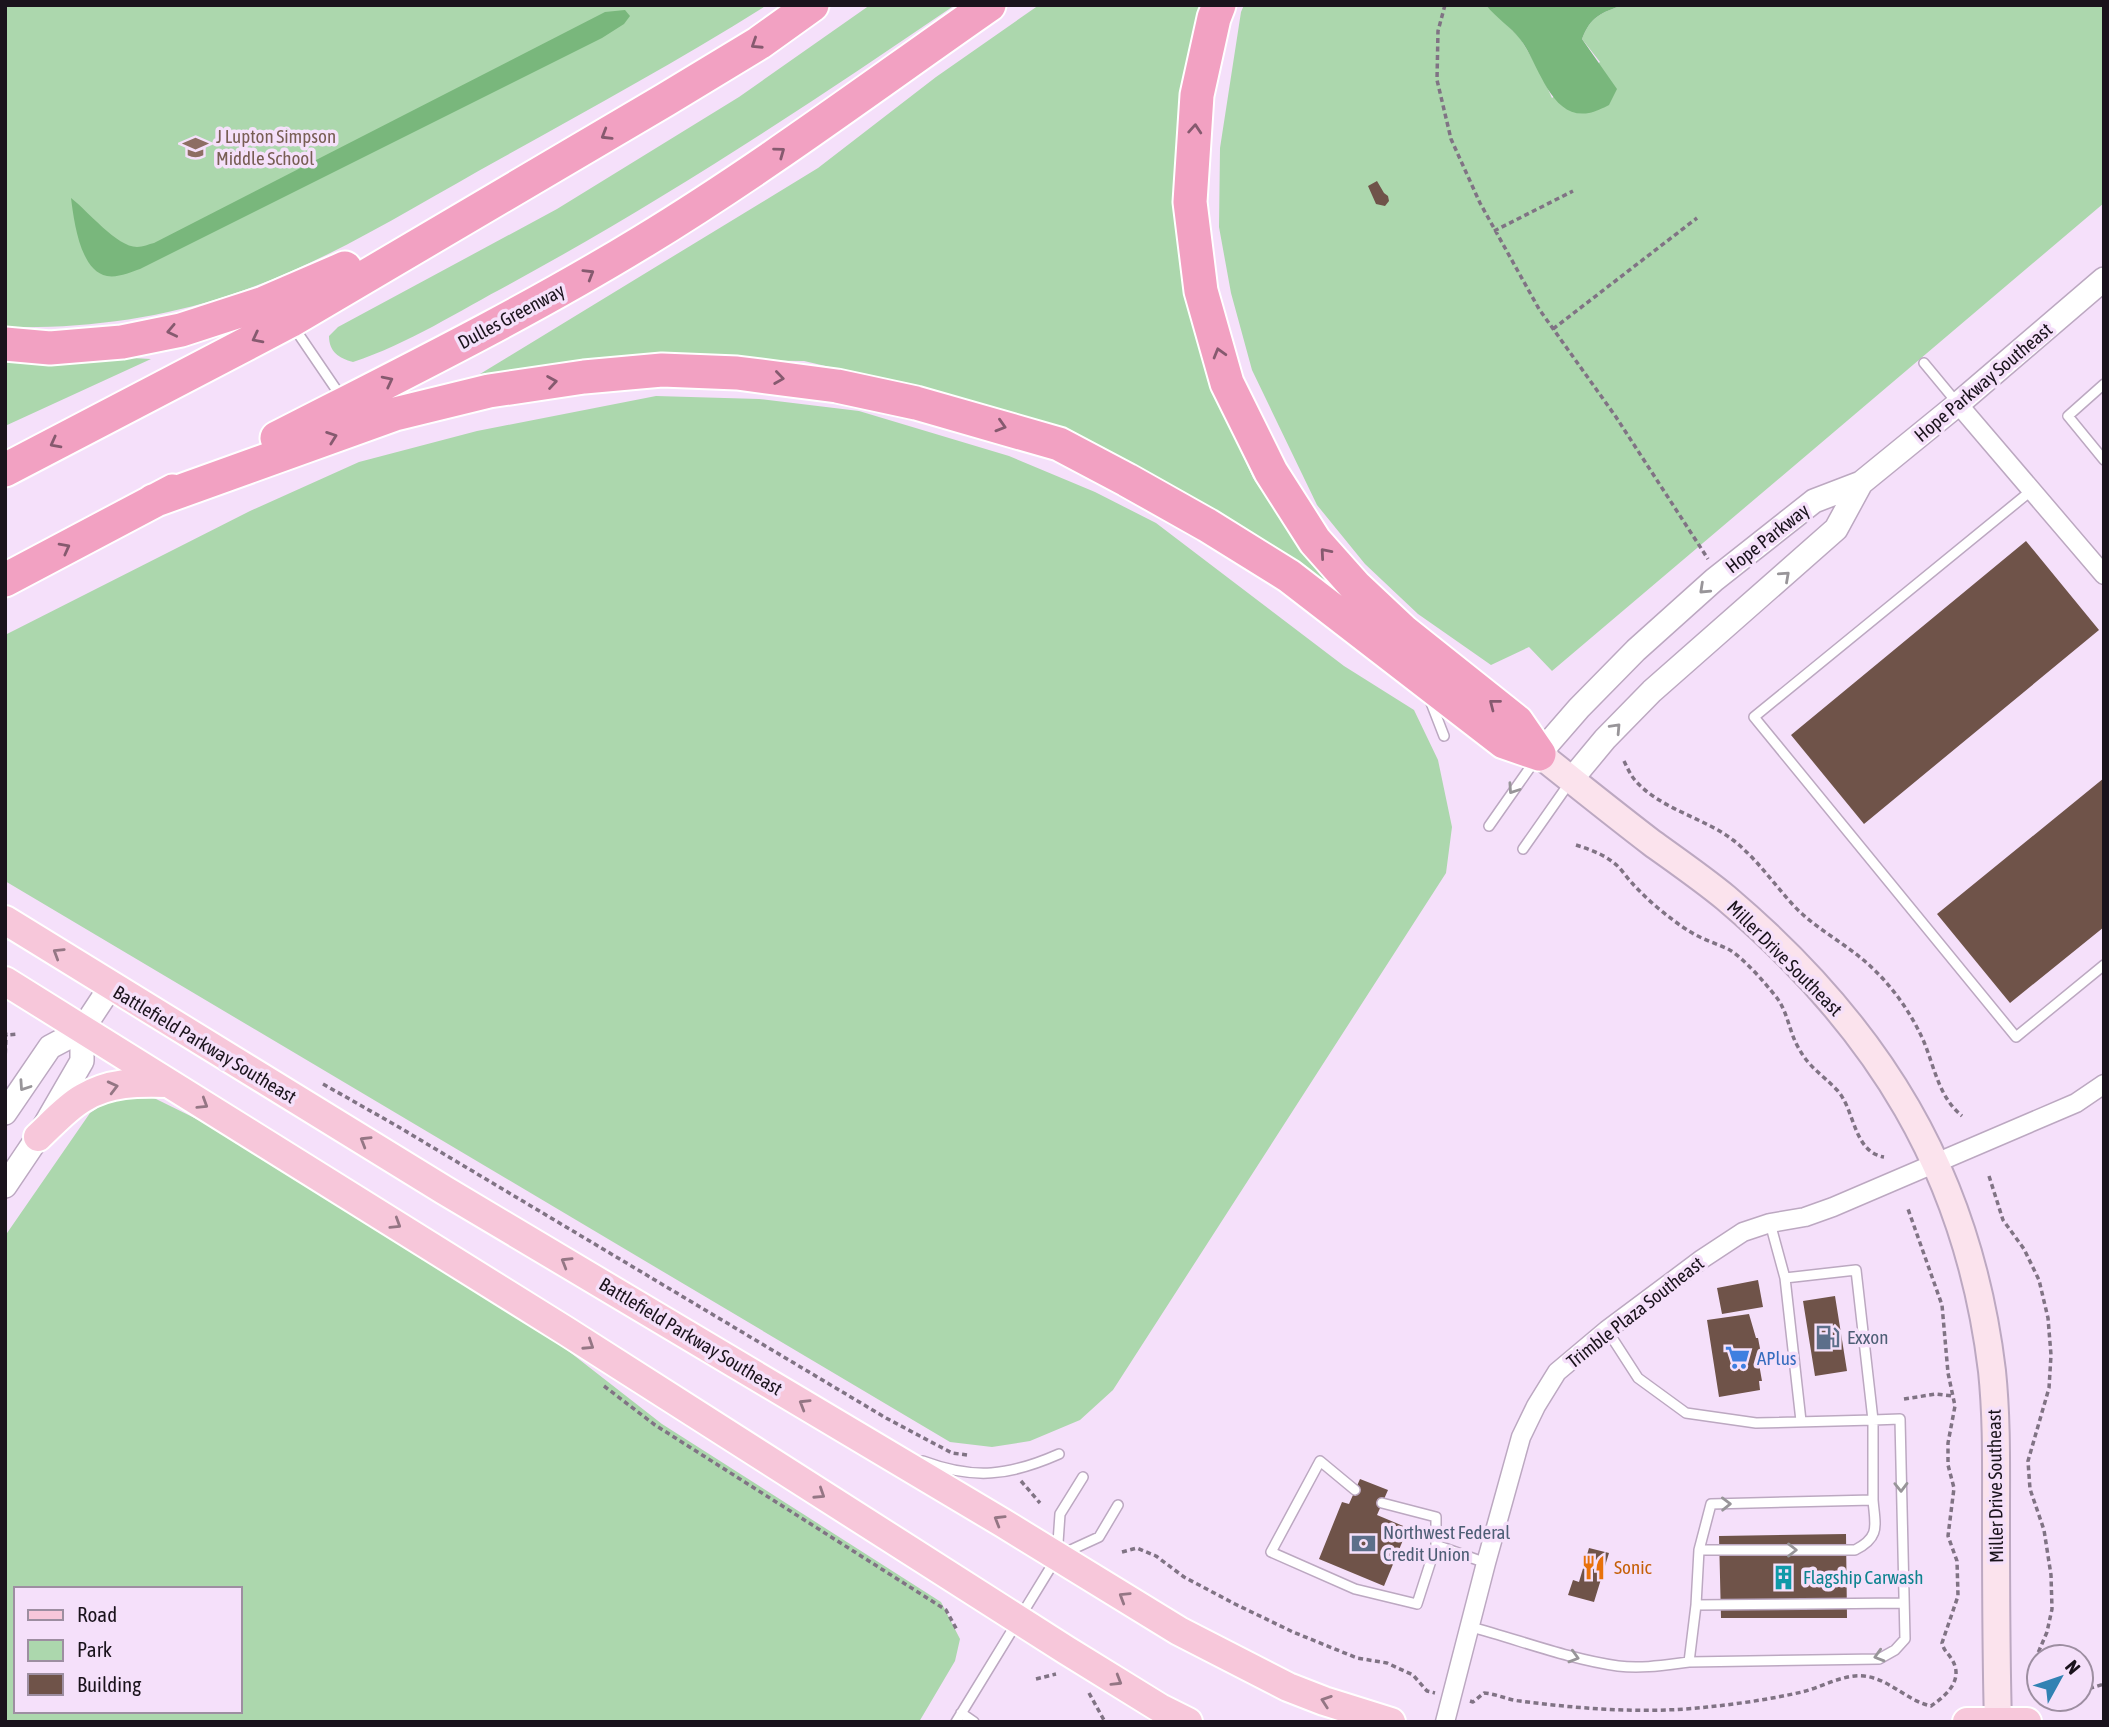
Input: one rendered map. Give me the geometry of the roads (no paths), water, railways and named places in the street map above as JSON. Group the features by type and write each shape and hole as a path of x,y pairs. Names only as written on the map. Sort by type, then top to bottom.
{"highway":[{"path":"5,470 290,321 759,43 812,5"},
{"name":"Dulles Greenway","path":"5,580 543,301 644,241 763,164 989,5"},
{"path":"1219,5 1197,95 1190,202 1201,291 1227,383 1271,472 1315,541 1355,586 1404,632 1517,722 1539,754"},
{"path":"5,344 50,348 122,342 181,330 264,303 486,207"},
{"path":"153,501 395,414 489,391 584,377 662,370 737,373 837,386 916,402 1059,444 1207,525 1289,576 1504,742 1539,754"}],"main road":[{"name":"Miller Drive Southeast","path":"1539,754 1724,896 1794,961 1828,997 1883,1069 1907,1105 1936,1163 1962,1226 1985,1321 1992,1375 1996,1484 1998,1721"},
{"name":"Battlefield Parkway Southeast","path":"5,920 444,1189 1179,1631 1238,1663 1324,1701 1391,1722"},
{"path":"5,981 566,1331 1017,1620 1160,1708 1188,1722"},
{"path":"38,1137 82,1098 109,1086 136,1082 169,1083"},
{"path":"1968,1722 2026,1722"}],"street":[{"name":"Hope Parkway Southeast","path":"1861,483 2104,279"},
{"path":"1958,404 2104,575"},
{"name":"Hope Parkway","path":"1539,754 1579,708 1636,650 1718,576 1814,501 1861,483"},
{"name":"Hope Parkway","path":"1571,780 1605,739 1652,691 1836,529 1861,483"},
{"path":"5,1113 50,1048 82,1030 110,986"},
{"path":"5,1186 38,1137 82,1061 82,1030"},
{"name":"Trimble Plaza Southeast","path":"1445,1722 1521,1437 1536,1406 1557,1373 1607,1330 1743,1232 1770,1223 1805,1217 1833,1207 2076,1102 2104,1084"}],"lane":[{"path":"290,321 345,403"},
{"path":"1924,363 1958,404"},
{"path":"2104,384 2068,416 2104,460"},
{"path":"2032,490 1755,717 2016,1037 2104,965"},
{"path":"1409,670 1426,692 1444,736"},
{"name":"Hope Parkway","path":"1489,826 1539,754"},
{"name":"Hope Parkway","path":"1523,849 1571,780"},
{"path":"1770,1223 1785,1278 1801,1421"},
{"path":"1699,1550 1855,1550 1868,1544 1875,1533 1873,1420 1856,1270 1785,1278"},
{"path":"1471,1627 1584,1660 1654,1667 1689,1662 1879,1659 1895,1650 1905,1639 1900,1419 1756,1423 1686,1413 1638,1377 1607,1330"},
{"path":"853,1433 945,1469 967,1473 1009,1472 1059,1454"},
{"path":"1355,1490 1320,1461 1271,1552 1354,1589 1417,1604 1436,1545 1436,1517 1382,1503"},
{"path":"974,1722 959,1718 1057,1557 1060,1514 1083,1477"},
{"path":"1689,1662 1699,1550 1711,1504 1873,1500"},
{"path":"1057,1557 1099,1538 1118,1505"},
{"path":"1436,1545 1486,1563"},
{"path":"1696,1605 1903,1603"}],"place":[{"name":"J Lupton Simpson Middle School","path":"196,147"},
{"name":"Exxon","path":"1827,1337"},
{"name":"APlus","path":"1737,1358"},
{"name":"Northwest Federal Credit Union","path":"1363,1543"},
{"name":"Sonic","path":"1594,1567"},
{"name":"Flagship Carwash","path":"1783,1577"}]}
